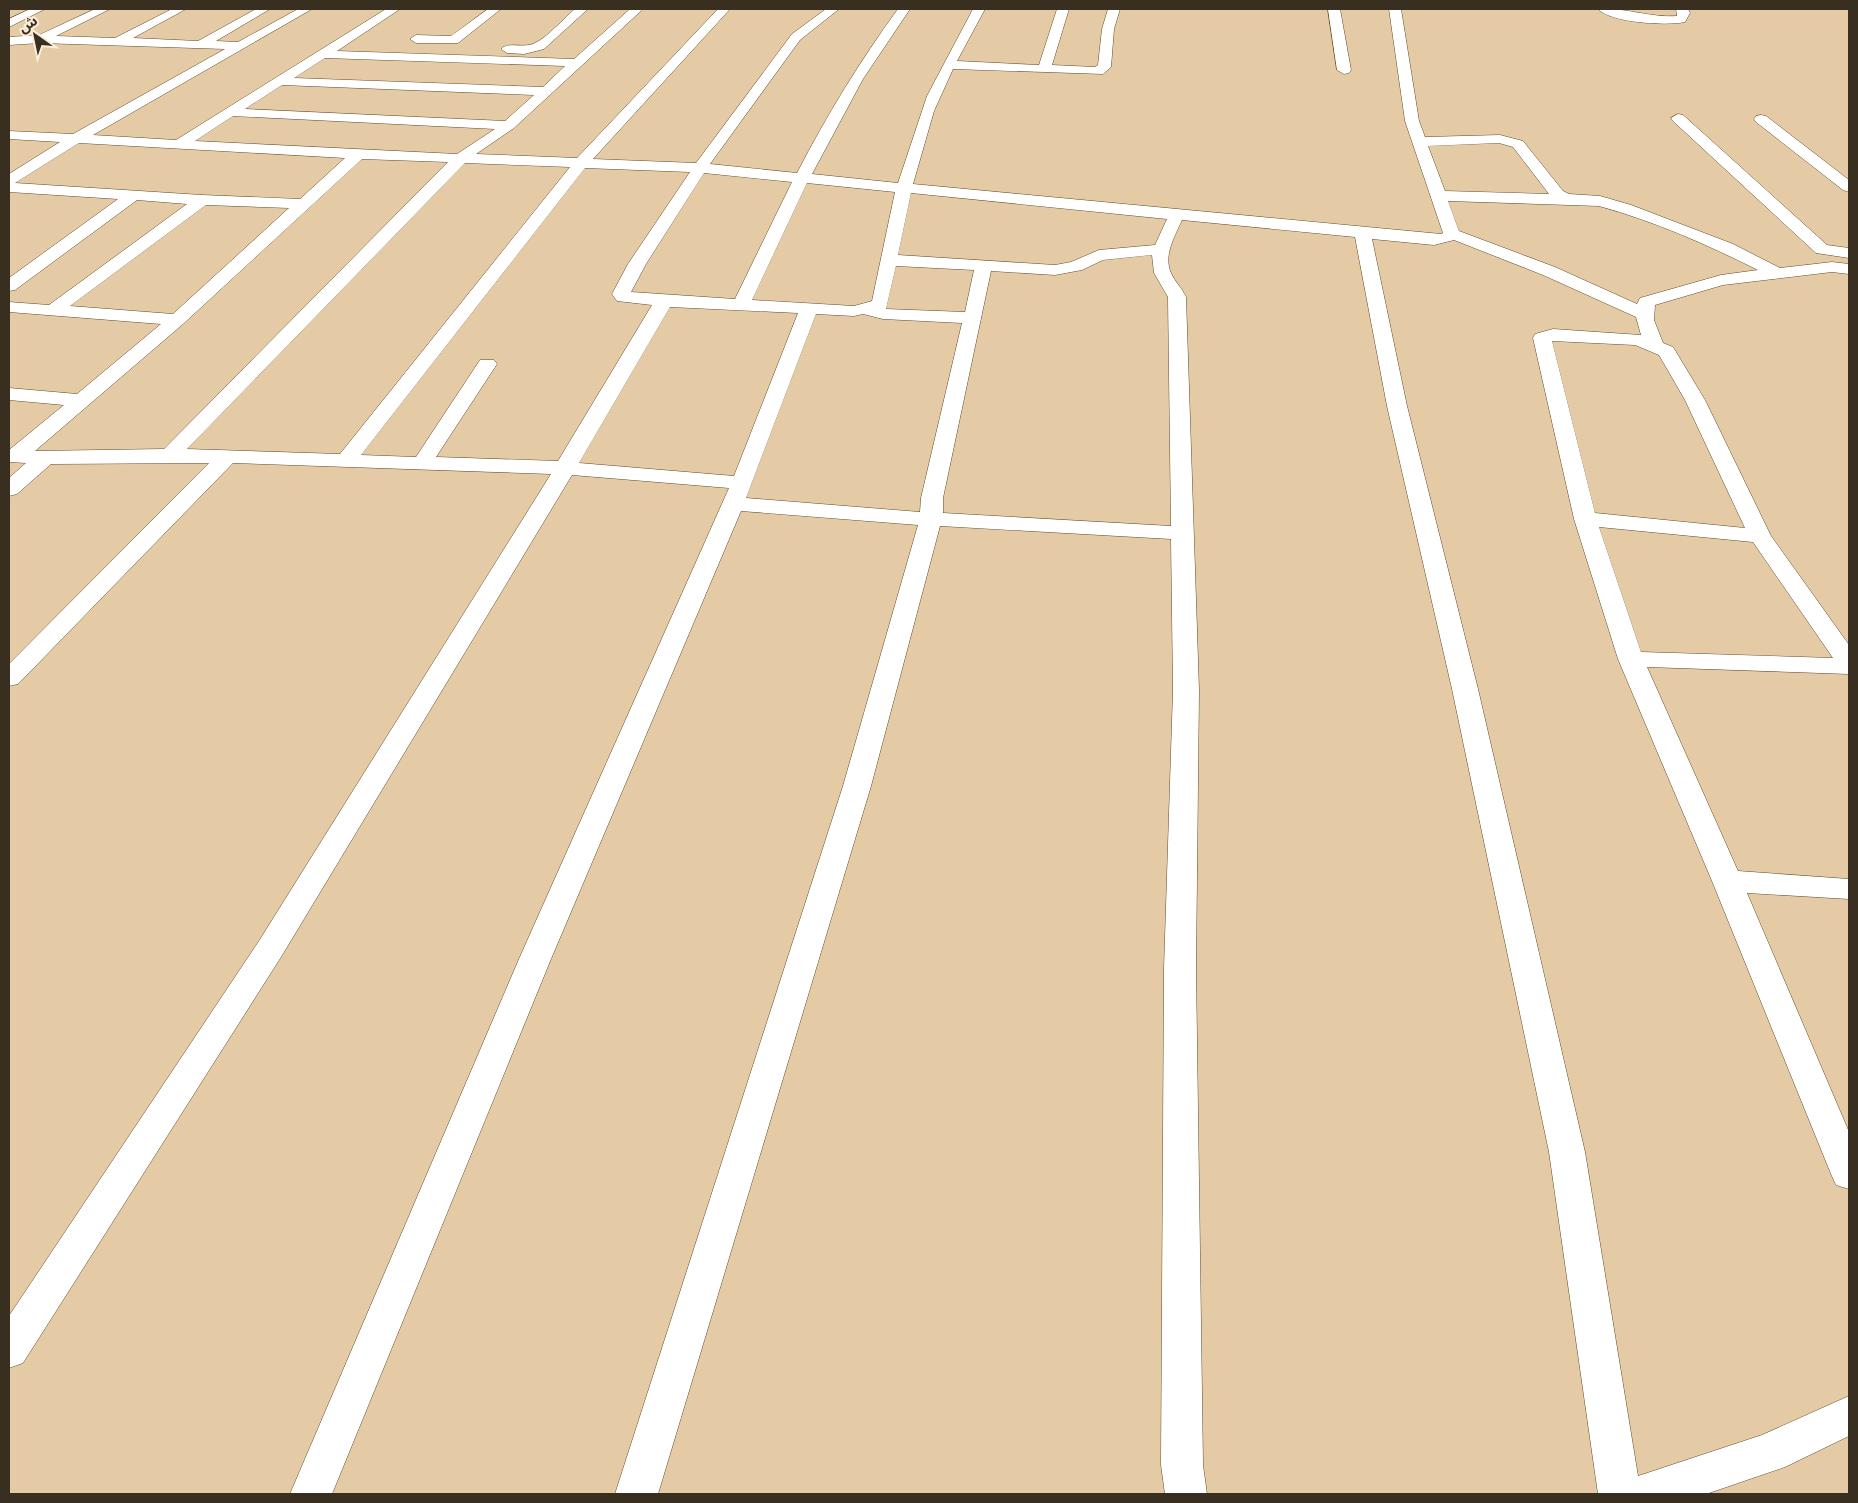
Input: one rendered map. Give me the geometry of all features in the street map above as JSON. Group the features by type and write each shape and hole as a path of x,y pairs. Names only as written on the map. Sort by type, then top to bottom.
{"street":[{"path":"9,23 39,9"},
{"path":"40,39 104,9"},
{"path":"118,42 180,9"},
{"path":"200,45 264,9"},
{"path":"9,180 77,138 306,9"},
{"path":"178,145 394,9"},
{"path":"495,9 450,44 524,50 534,48 582,9"},
{"path":"170,455 462,157 509,125 637,9"},
{"path":"346,460 582,162 724,9"},
{"path":"833,9 796,37 700,168 637,264 621,294 628,299 664,302 868,310 883,314 972,318"},
{"path":"742,305 802,178 880,41 904,9"},
{"path":"868,310 880,305 903,190 922,124 979,9"},
{"path":"1044,69 1063,9"},
{"path":"950,65 1091,72 1102,69 1114,9"},
{"path":"1334,9 1344,70"},
{"path":"1395,9 1412,121 1452,234 1549,271 1646,315"},
{"path":"1604,9 1642,19 1666,21 1681,19 1684,13 1682,9"},
{"path":"350,36 377,37"},
{"path":"404,38 454,40"},
{"path":"9,41 40,39 241,46"},
{"path":"322,54 578,63"},
{"path":"280,80 548,91"},
{"path":"229,112 509,125"},
{"path":"1678,118 1822,249 1849,252"},
{"path":"1761,119 1849,186"},
{"path":"9,135 358,154 700,168 903,190 1434,240 1445,238 1452,234"},
{"path":"1418,142 1500,139 1518,144 1557,194 1566,199"},
{"path":"12,456 82,401 177,320 358,154"},
{"path":"9,187 202,200 304,204"},
{"path":"9,204 32,188"},
{"path":"9,286 133,196"},
{"path":"1437,196 1600,201 1625,208 1727,248 1777,273"},
{"path":"52,311 202,200"},
{"path":"1176,216 1162,249 1161,269 1177,297 1186,690 1180,1028 1182,1465 1186,1494"},
{"path":"1362,233 1397,406 1465,690 1567,1152 1619,1494"},
{"path":"889,260 1055,270 1076,266 1099,255 1162,249"},
{"path":"636,1494 854,795 932,519 932,498 984,266"},
{"path":"1654,345 1646,315 1646,302 1720,280 1832,267 1849,269"},
{"path":"9,1350 270,949 565,468 664,302"},
{"path":"9,307 177,320"},
{"path":"310,1494 539,949 738,494 809,309"},
{"path":"1849,664 1760,536 1695,400 1666,351 1638,340 1552,335 1542,338 1585,519 1630,659 1727,881 1849,1174"},
{"path":"422,463 487,364"},
{"path":"9,394 82,401"},
{"path":"12,456 45,458 170,455 228,456 565,468 892,518 1182,533"},
{"path":"9,678 228,456"},
{"path":"9,489 45,458"},
{"path":"1585,519 1760,536"},
{"path":"1630,659 1849,664"},
{"path":"1727,881 1849,889"},
{"path":"1644,1494 1770,1453 1849,1415"}]}
